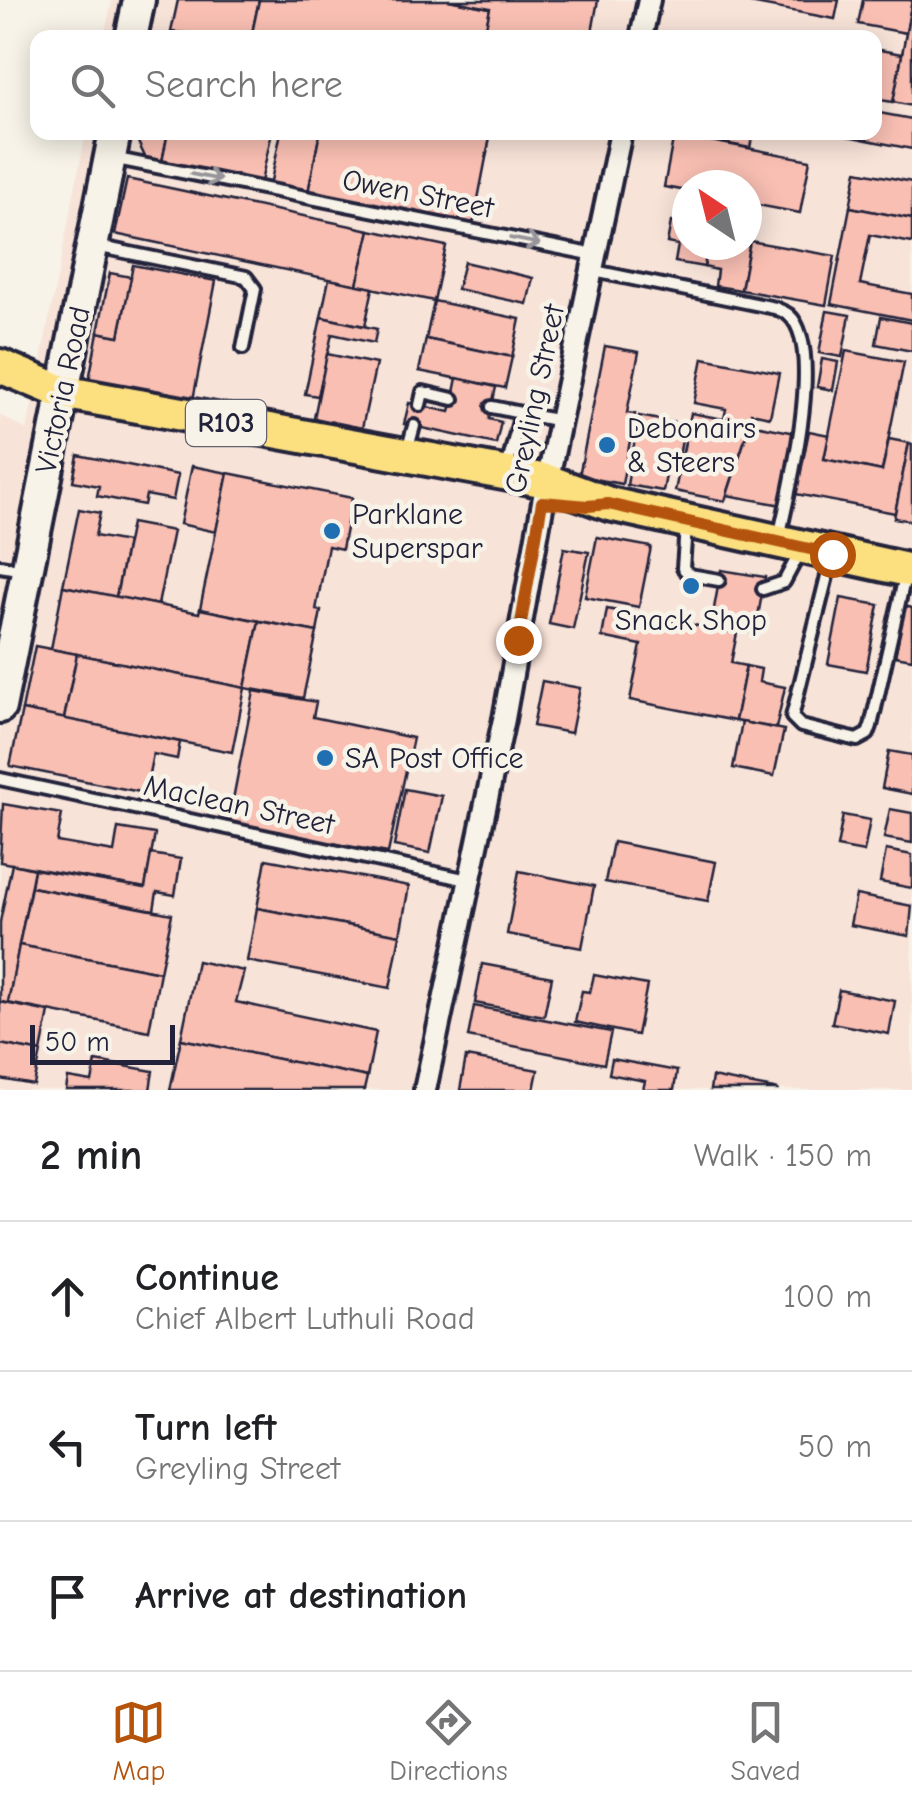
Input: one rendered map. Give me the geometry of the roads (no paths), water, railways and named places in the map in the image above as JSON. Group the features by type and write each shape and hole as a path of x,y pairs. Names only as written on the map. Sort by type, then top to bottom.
{"main road":[{"path":"135,30 139,0"},
{"name":"Victoria Road","path":"0,707 13,568 59,403 113,145"},
{"name":"R103","path":"0,366 59,403 410,441 545,491"},
{"name":"R103","path":"0,392 545,491 909,570"}],"street":[{"path":"643,30 649,0"},
{"name":"Greyling Street","path":"425,1090 504,718 545,491 596,263 616,140"}],"lane":[{"name":"Owen Street","path":"113,145 774,308 789,316 795,324 804,363 804,547 792,717 801,726 857,740 868,734 909,570"},
{"path":"92,245 246,277 255,289 243,348"},
{"path":"420,405 423,392 453,399"},
{"path":"492,407 561,421"},
{"path":"506,474 521,413"},
{"path":"687,521 683,568 690,575 719,580"},
{"path":"762,589 774,588 786,579 804,547"},
{"name":"Maclean Street","path":"0,779 468,880"}],"place":[{"name":"Debonairs & Steers","path":"607,445"},
{"name":"Parklane Superspar","path":"332,531"},
{"name":"Snack Shop","path":"691,586"},
{"name":"SA Post Office","path":"325,758"}]}
